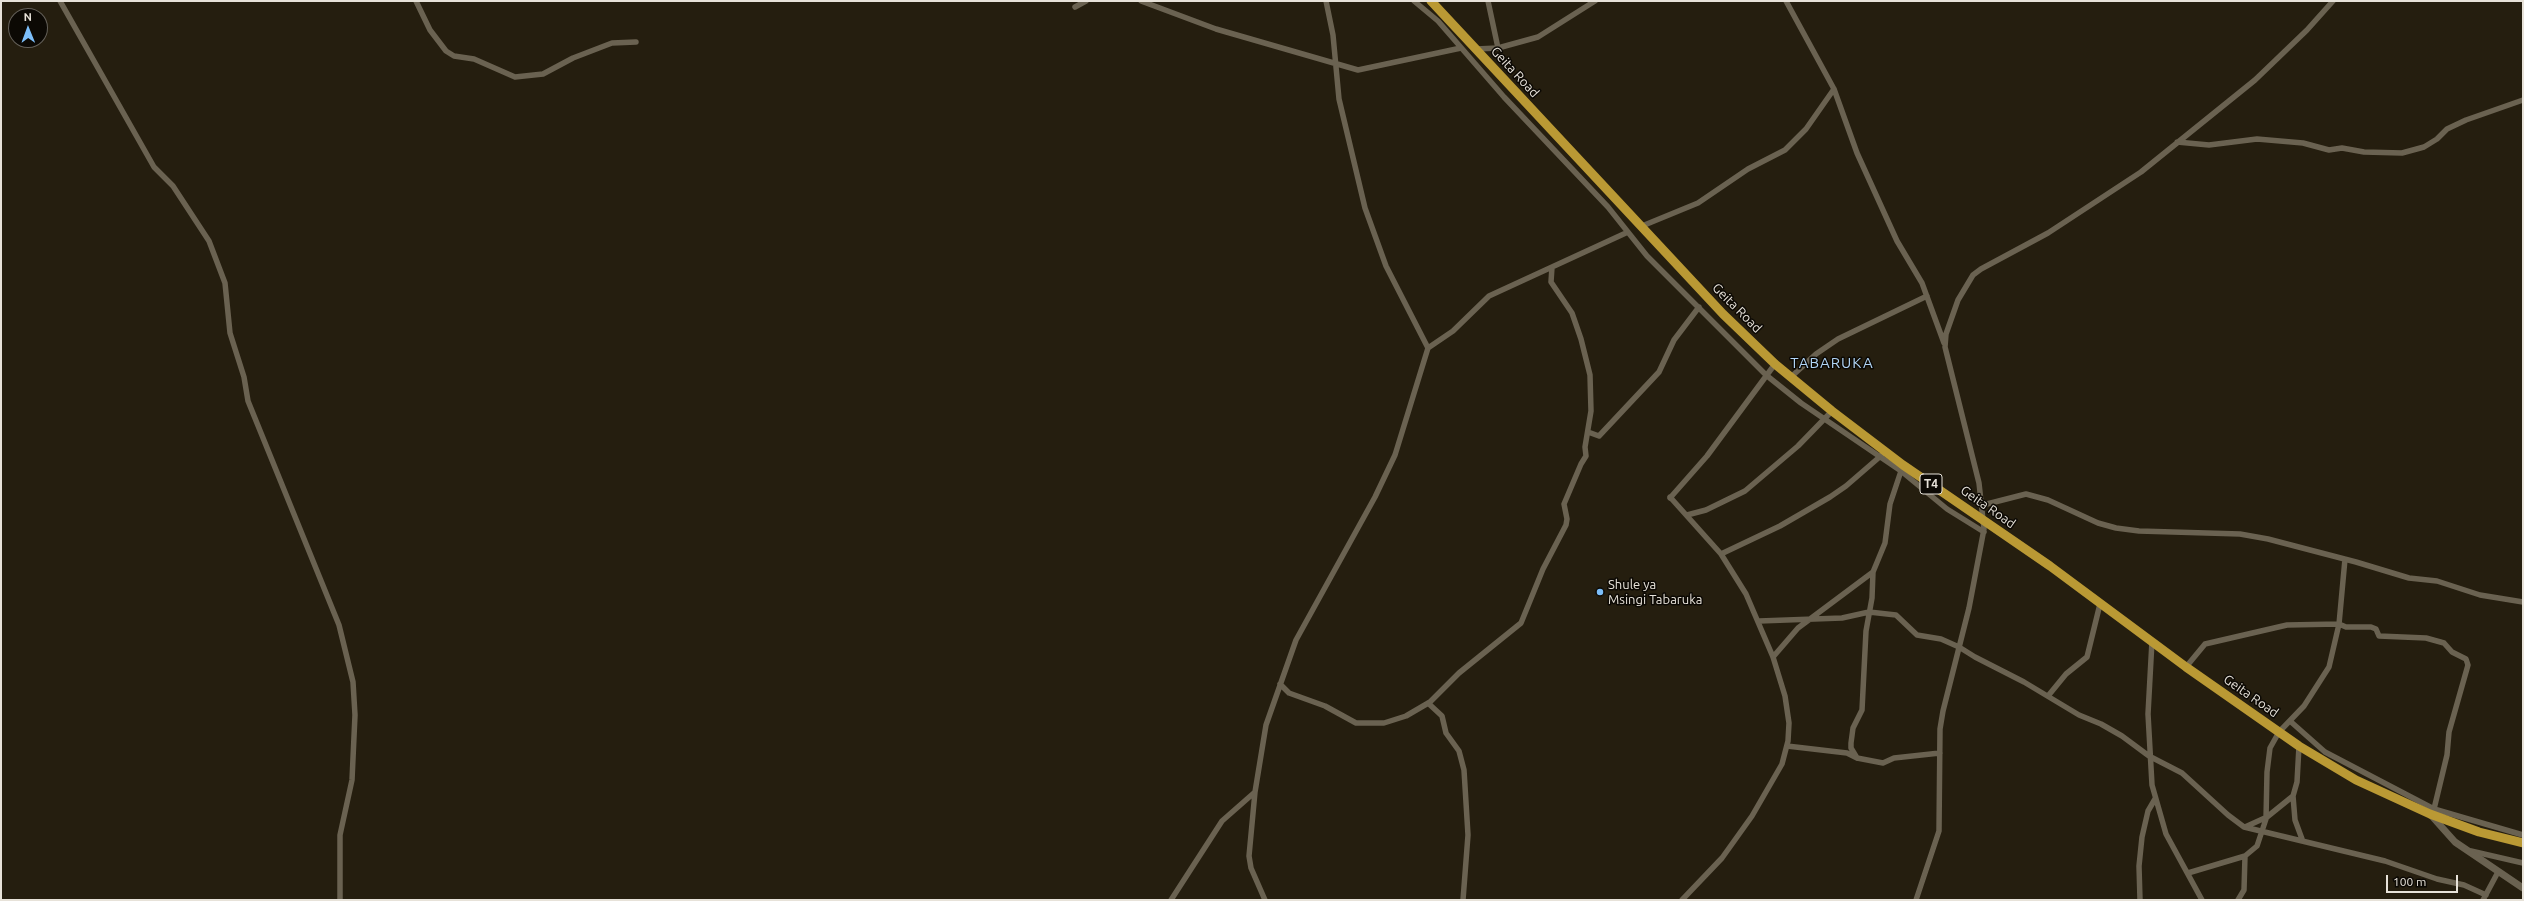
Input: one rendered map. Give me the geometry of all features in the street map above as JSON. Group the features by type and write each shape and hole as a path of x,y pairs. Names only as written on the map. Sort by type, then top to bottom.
{"highway":[{"name":"Geita Road","path":"1431,1 1723,314 1775,364 1883,454 1902,468 1985,520 2186,667 2299,746 2356,780 2479,832 2523,843"}],"street":[{"path":"60,1 154,167 173,186 209,241 225,283 230,333 244,377 248,401 340,626 353,682 355,710 352,780 340,834 340,900"},
{"path":"416,1 430,30 446,51 454,56 474,60 515,77 543,74 573,58 612,43 636,42"},
{"path":"1075,7 1086,1"},
{"path":"1141,1 1216,29 1358,70 1461,48"},
{"path":"1326,1 1333,35 1334,64 1339,99 1369,221 1386,266 1428,348"},
{"path":"1414,1 1438,21 1504,97 1608,207 1647,256 1766,375 1824,419 1883,454 1846,486 1830,497 1780,526 1721,554"},
{"path":"1488,1 1498,48"},
{"path":"1476,49 1498,48 1538,37 1595,1"},
{"path":"1786,1 1834,89 1857,153 1897,241 1922,283 1927,296 1945,347 1968,437 1985,520 1984,532 1959,647 1943,711 1940,753 1939,831 1916,900"},
{"path":"1945,347 1952,315 1973,275 2048,234 2141,172 2255,80 2307,30 2333,1"},
{"path":"1642,226 1698,204 1748,169 1785,150 1806,128 1834,89"},
{"path":"2177,142 2209,145 2261,140 2303,143 2329,150 2342,148 2364,152 2402,153 2424,147 2437,139 2448,129 2466,120 2523,100"},
{"path":"1265,900 1251,868 1249,856 1261,746 1280,684 1303,626 1372,503 1395,455 1428,348 1452,331 1489,296 1628,232"},
{"path":"1280,684 1289,693 1325,706 1356,723 1384,723 1406,716 1428,703 1459,673 1521,623 1543,568 1568,519 1564,504 1581,464 1586,456 1584,447 1591,411 1588,365 1574,316 1551,282 1552,267"},
{"path":"1791,377 1816,354 1838,339 1927,296"},
{"path":"1588,432 1599,436 1659,372 1674,340 1699,307"},
{"path":"1682,900 1704,879 1744,830 1782,764 1787,746 1787,707 1773,657 1759,621 1746,594 1721,554 1670,498 1712,450 1775,364"},
{"path":"1687,515 1706,510 1745,491 1798,446 1832,411"},
{"path":"1857,758 1851,748 1851,743 1854,728 1862,710 1866,636 1873,572 1885,544 1890,504 1902,468 1947,509 1984,532"},
{"path":"1982,505 2026,494 2043,498 2098,523 2116,528 2138,531 2240,534 2345,559 2409,578 2437,581 2480,594 2523,602"},
{"path":"2188,873 2245,856 2257,846 2264,831 2267,817 2267,762 2273,741 2279,732 2304,706 2329,668 2339,624 2345,559"},
{"path":"1773,657 1790,635 1873,572"},
{"path":"2048,696 2066,674 2087,657 2100,604"},
{"path":"1759,621 1842,618 1869,612 1896,615 1917,634 1941,639 1959,647 2048,696 2079,715 2101,724 2122,736 2149,756 2182,773 2228,815 2244,827 2302,839 2392,863 2437,879 2464,885 2484,898 2498,872"},
{"path":"2186,667 2205,644 2287,625 2339,624 2346,627 2375,628 2381,636 2397,635 2437,640 2466,659 2467,670 2449,732 2447,755 2432,811 2448,836 2523,888"},
{"path":"2152,641 2148,693 2149,756 2155,799 2166,834 2202,900"},
{"path":"1428,703 1442,716 1446,733 1459,751 1464,770 1468,835 1463,900"},
{"path":"2290,721 2325,752 2432,811 2523,835"},
{"path":"1787,746 1848,754 1857,758 1883,763 1894,758 1940,753"},
{"path":"2299,746 2297,782 2293,796 2295,820 2302,839"},
{"path":"1171,900 1222,821 1255,792"},
{"path":"2244,827 2267,817 2293,796"},
{"path":"2140,900 2138,866 2142,837 2148,811 2155,799"},
{"path":"2467,850 2523,863"},
{"path":"2238,900 2244,890 2245,856"}],"place":[{"name":"Shule ya Msingi Tabaruka","path":"1600,592"}],"district":[{"name":"TABARUKA","path":"1832,363"}]}
